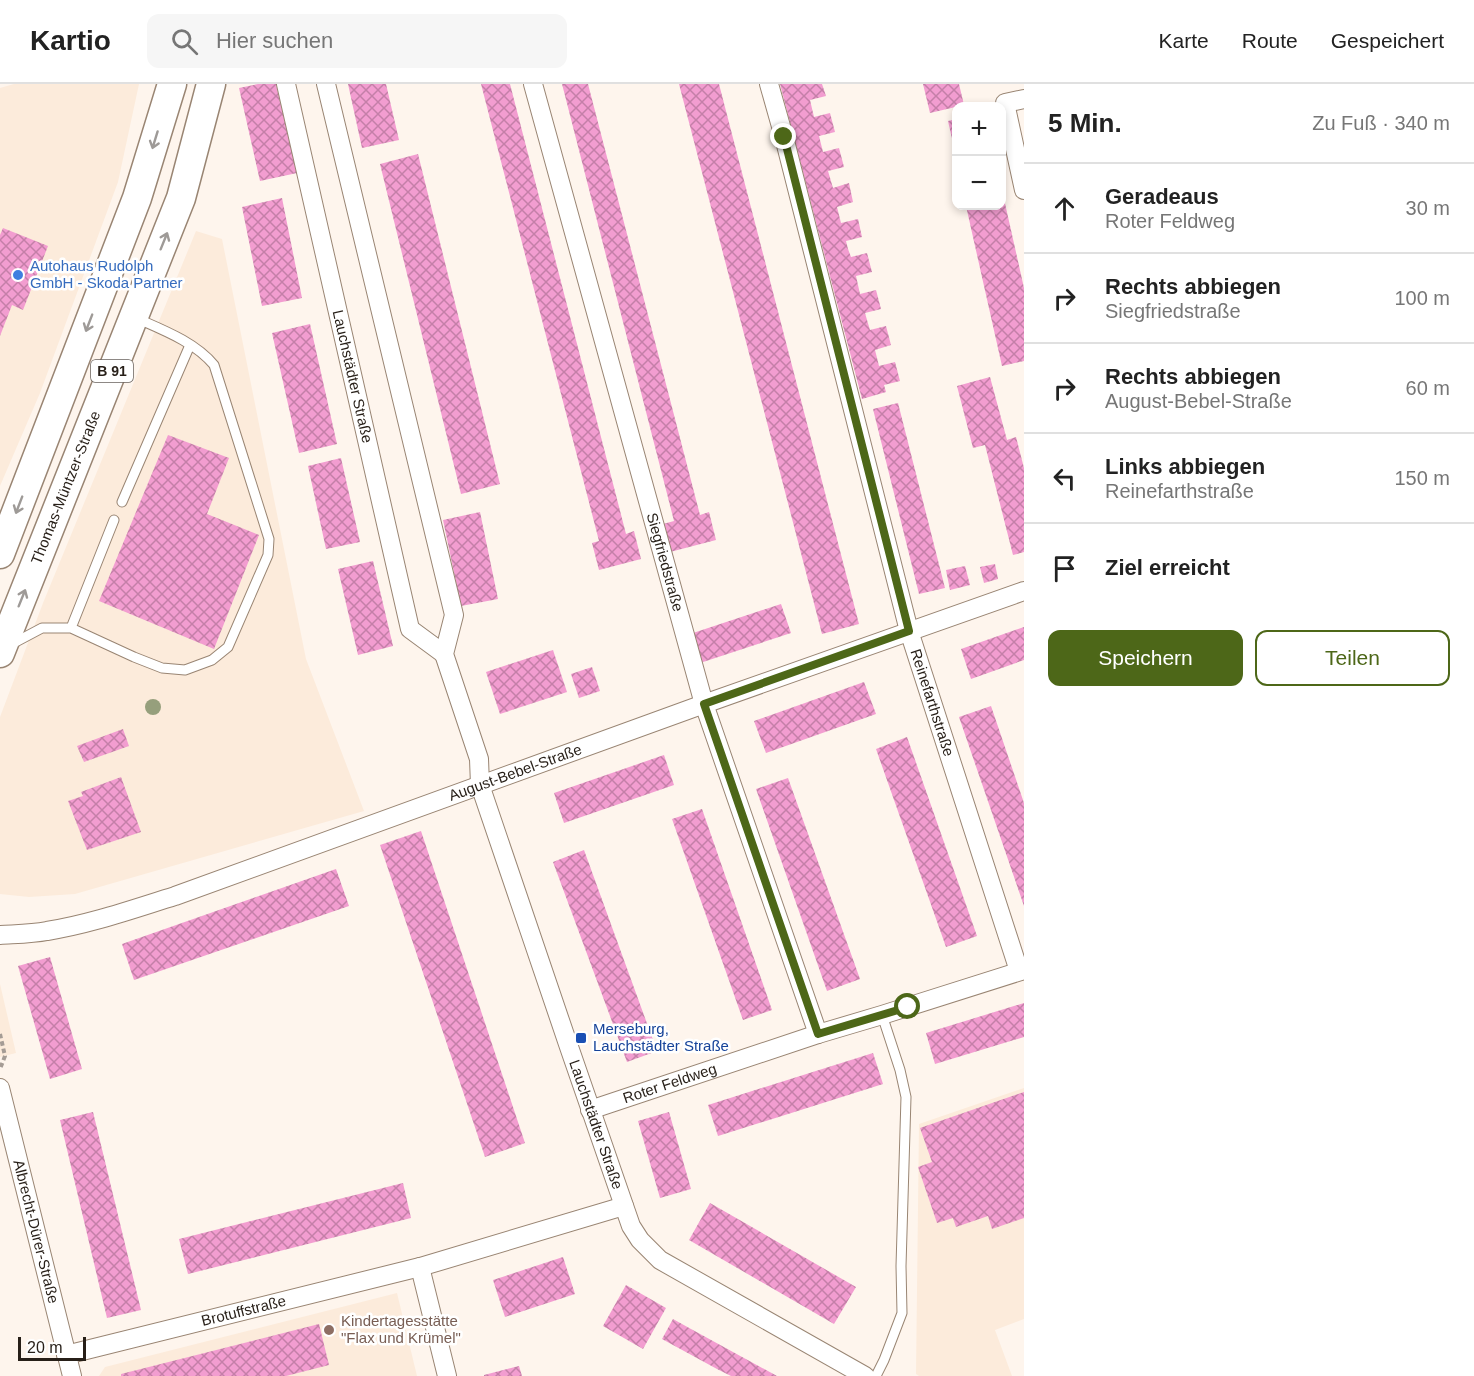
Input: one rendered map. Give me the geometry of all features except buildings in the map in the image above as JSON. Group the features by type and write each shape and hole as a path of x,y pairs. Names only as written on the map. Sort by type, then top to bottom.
{"main road":[{"name":"B 91","path":"0,554 137,198 172,84"},
{"name":"Thomas-Müntzer-Straße","path":"2,648 181,198 211,84"}],"street":[{"name":"Lauchstädter Straße","path":"286,84 410,629 444,654 479,759 480,785 631,1226 640,1240 660,1260 865,1376"},
{"path":"326,84 454,615 444,654"},
{"name":"Siegfriedstraße","path":"533,84 704,704 818,1034"},
{"name":"Reinefarthstraße","path":"769,84 909,631 1021,971"},
{"path":"1024,99 1005,102 1024,190"},
{"name":"August-Bebel-Straße","path":"0,935 61,929 175,896 704,704 1024,591"},
{"name":"Roter Feldweg","path":"590,1110 818,1034 1021,971"},
{"name":"Albrecht-Dürer-Straße","path":"0,1088 72,1376"},
{"name":"Brotuffstraße","path":"66,1355 420,1267 624,1206"},
{"path":"420,1267 447,1376"}],"lane":[{"path":"2,648 42,628 71,628 162,668 185,670 212,660 228,647 268,555 269,539 214,365 206,355 190,345 134,317"},
{"path":"122,502 190,345"},
{"path":"71,628 114,520"},
{"path":"876,1376 902,1313 901,1266 906,1097 900,1070 882,1016"}],"path":[{"path":"0,1034 5,1056 0,1069"}],"shaded area":[{"path":"14,84 139,84 118,182 40,393 0,486 0,88"},
{"path":"196,231 222,239 306,659 364,811 75,894 29,897 0,894 0,717 43,603"},
{"path":"0,984 16,1053 0,1057"},
{"path":"1024,1088 1024,1319 995,1330 1012,1376 919,1376 916,1374 919,1124"},
{"name":"Kindertagesstätte \"Flax und Krümel\"","path":"397,1293 417,1376 99,1376 105,1367"}],"place":[{"name":"Autohaus Rudolph GmbH - Skoda Partner","path":"18,275"},
{"name":"Merseburg, Lauchstädter Straße","path":"581,1038"},
{"name":"Kindertagesstätte \"Flax und Krümel\"","path":"329,1330"}],"route":[{"path":"784,137 909,631 704,704 818,1034 908,1007"}]}
